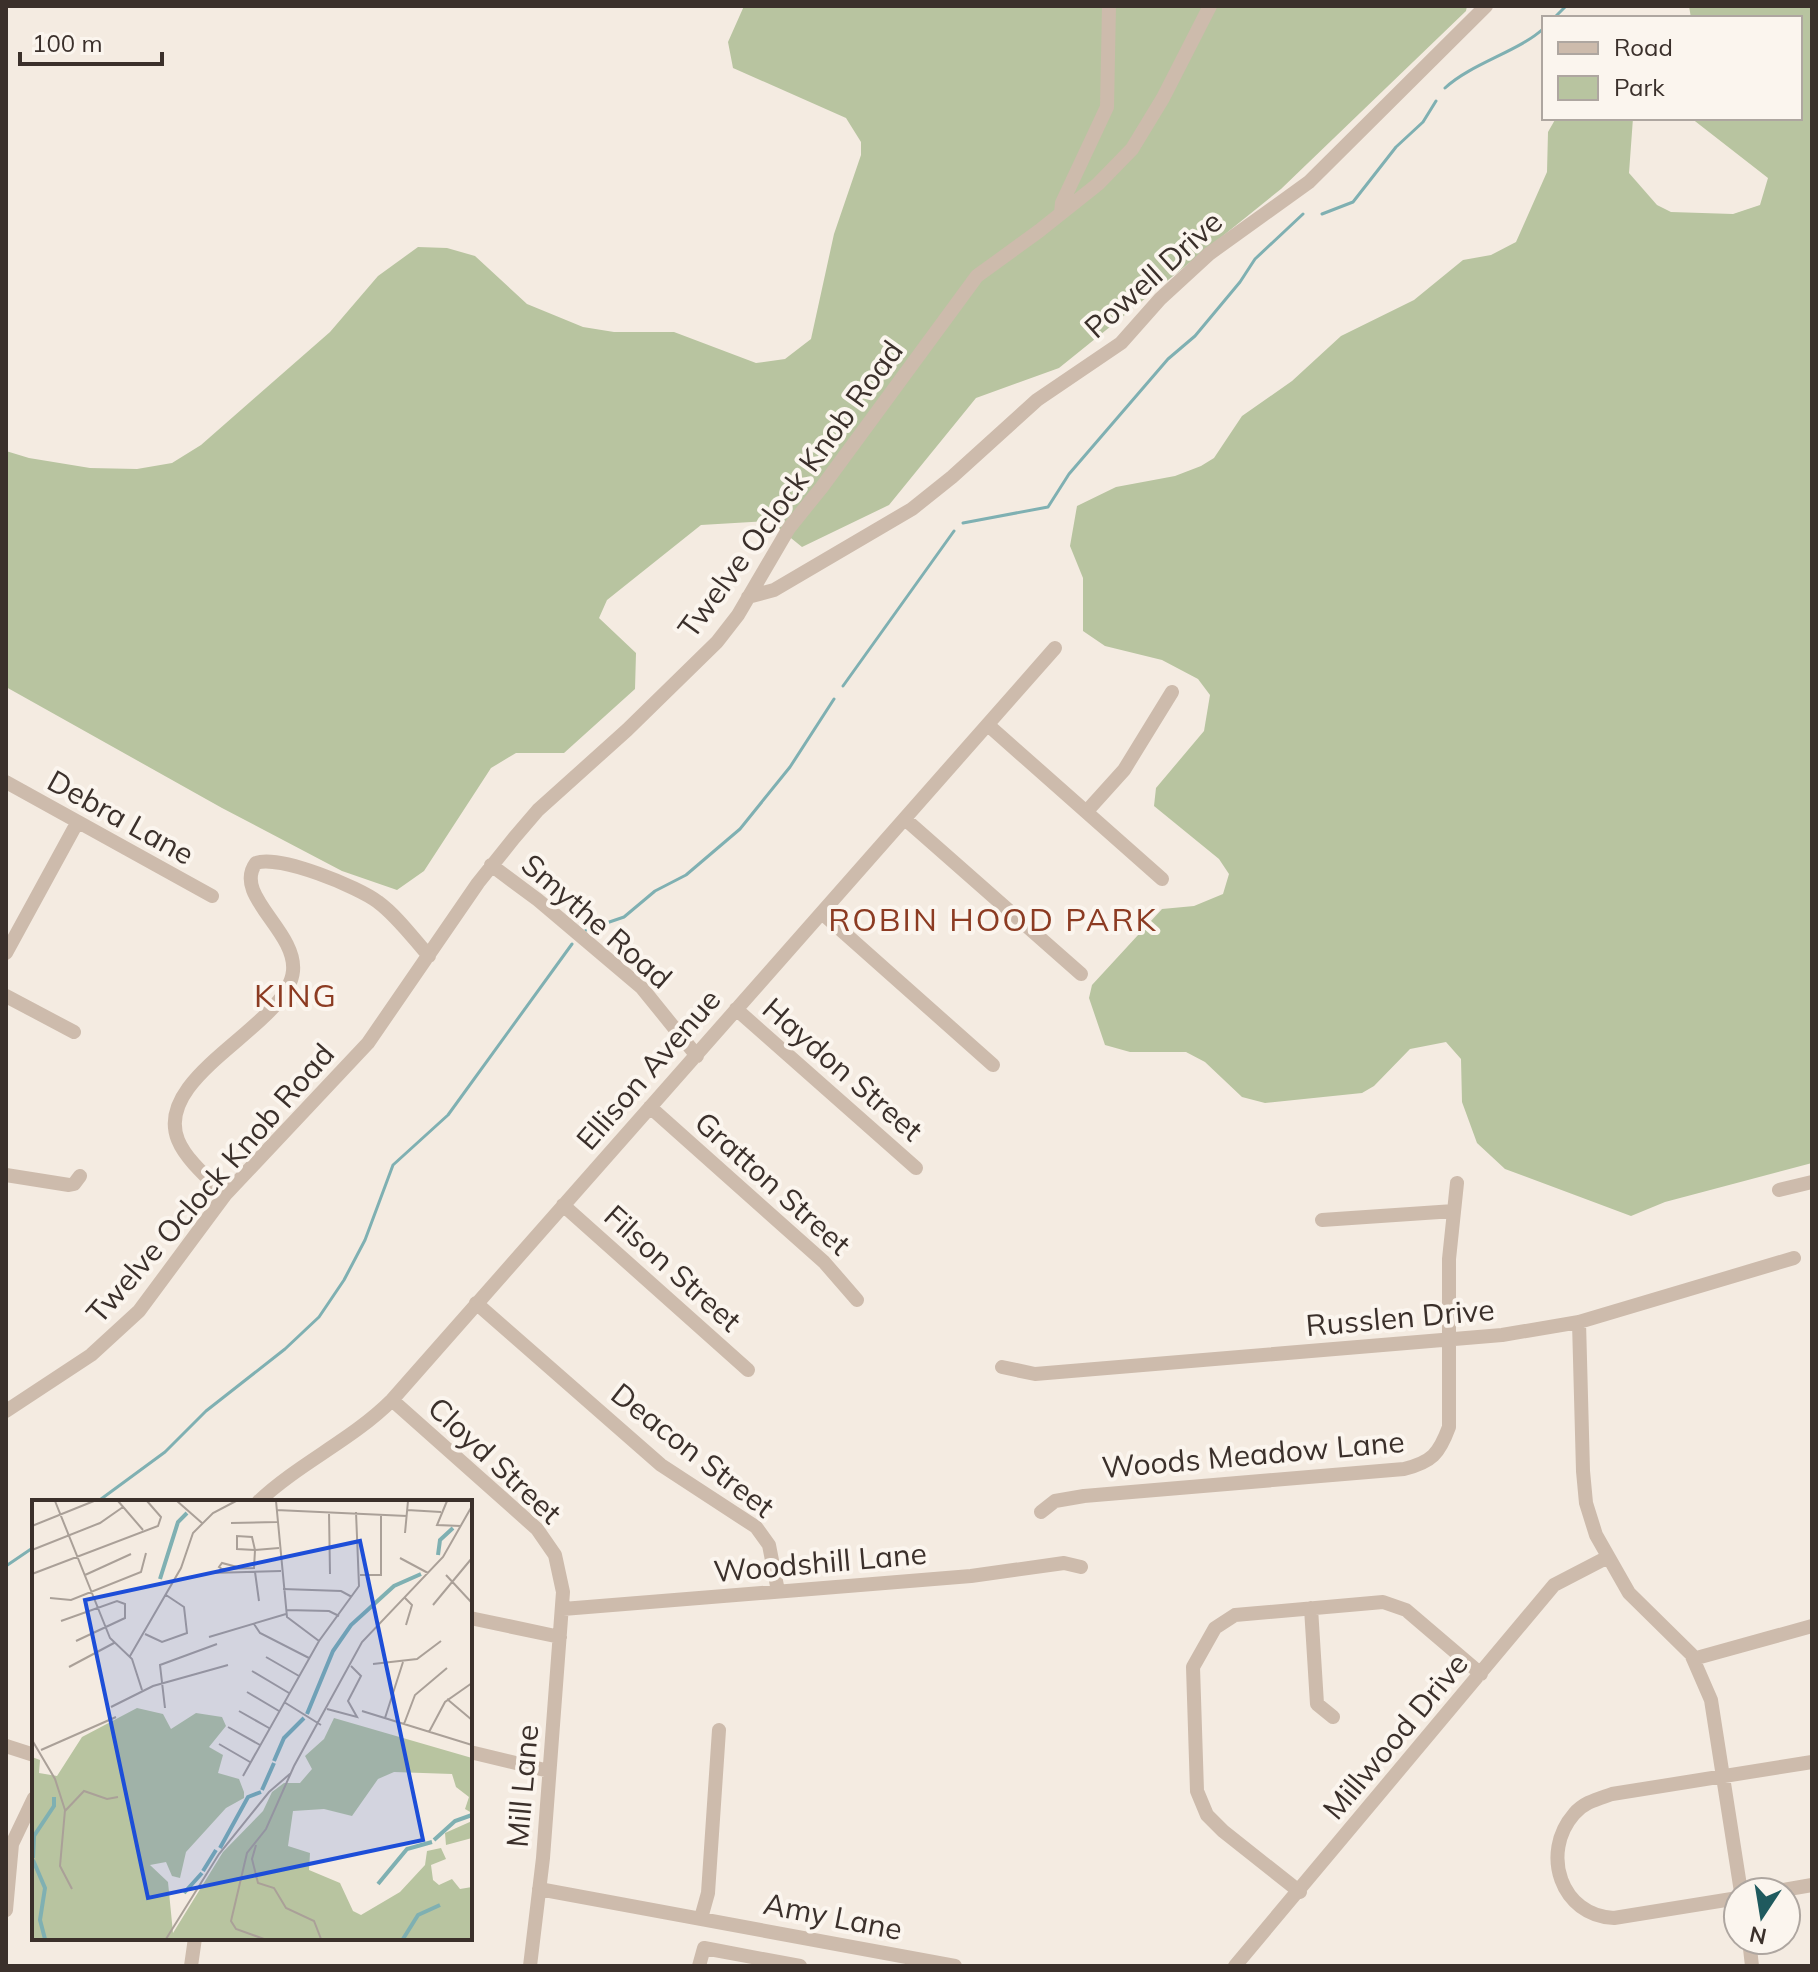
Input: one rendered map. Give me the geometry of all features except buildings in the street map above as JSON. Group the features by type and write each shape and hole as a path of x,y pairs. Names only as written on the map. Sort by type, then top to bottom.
{"street":[{"path":"1061,213 1062,203 1107,107 1109,6"},
{"name":"Twelve Oclock Knob Road","path":"6,1411 91,1355 118,1332 158,1288 225,1195 353,1061 491,865 538,810 627,730 717,642 789,528 977,276 1061,213 1118,165 1143,134 1210,6"},
{"name":"Powell Drive","path":"748,597 774,590 912,509 1037,400 1121,343 1160,299 1209,254 1309,182 1486,6"},
{"name":"Ellison Avenue","path":"260,1500 283,1480 361,1427 392,1400 1055,648"},
{"path":"1087,811 1124,770 1172,692"},
{"path":"988,725 1162,879"},
{"name":"Debra Lane","path":"6,782 212,896"},
{"path":"905,819 1081,974"},
{"path":"6,953 77,823"},
{"path":"225,1195 180,1145 175,1119 187,1090 199,1075 281,1000 292,978 288,943 252,891 250,874 256,863 265,860 296,865 368,896 389,911 429,956"},
{"name":"Smythe Road","path":"491,865 538,900 642,988 697,1056"},
{"path":"823,914 993,1065"},
{"path":"6,996 74,1032"},
{"name":"Haydon Street","path":"736,1009 916,1168"},
{"name":"Gratton Street","path":"650,1107 824,1262 857,1300"},
{"path":"6,1175 69,1185 78,1181 80,1176"},
{"path":"1779,1190 1812,1182"},
{"name":"Woods Meadow Lane","path":"1041,1512 1055,1501 1084,1496 1404,1469 1420,1465 1437,1452 1449,1427 1449,1259 1457,1183"},
{"name":"Filson Street","path":"563,1205 748,1370"},
{"path":"1322,1220 1454,1211"},
{"name":"Russlen Drive","path":"1002,1367 1035,1374 1502,1335 1579,1322 1794,1258"},
{"name":"Deacon Street","path":"476,1303 661,1465 756,1527 769,1545 778,1591"},
{"path":"1579,1322 1586,1503 1596,1535 1629,1593 1693,1659 1711,1700 1738,1876"},
{"name":"Cloyd Street","path":"392,1400 537,1529 559,1566 563,1609"},
{"name":"Millwood Drive","path":"1235,1966 1554,1585 1608,1557"},
{"name":"Woodshill Lane","path":"563,1609 971,1576 1064,1563 1081,1567"},
{"path":"1300,1892 1207,1815 1197,1791 1193,1667 1215,1628 1235,1615 1383,1602 1406,1610 1481,1674"},
{"path":"1311,1608 1317,1704 1333,1717"},
{"name":"Mill Lane","path":"530,1966 563,1609"},
{"path":"472,1618 560,1637"},
{"path":"1693,1659 1812,1626"},
{"path":"701,1918 708,1893 719,1730"},
{"path":"6,1746 32,1754"},
{"path":"472,1752 549,1771"},
{"path":"1722,1901 1614,1918 1597,1917 1580,1907 1567,1892 1559,1874 1557,1854 1564,1832 1573,1815 1590,1801 1612,1794 1812,1762"},
{"path":"6,1910 12,1844 32,1802"},
{"name":"Amy Lane","path":"539,1889 955,1966"},
{"path":"191,1966 195,1940"},
{"path":"699,1966 704,1948 791,1965"}],"green space":[{"path":"744,6 1467,6 1466,11 1281,189 1059,368 976,398 889,505 802,547 770,521 701,525 607,600 599,618 636,653 635,689 564,753 516,753 491,768 424,871 397,890 342,871 6,687 6,451 90,468 137,469 172,463 201,445 330,332 378,276 418,247 447,248 475,256 527,304 583,327 614,332 674,332 756,363 785,359 811,339 834,234 861,155 861,142 846,118 733,68 728,42"},
{"path":"1689,6 1812,6 1812,1163 1665,1202 1631,1216 1505,1169 1477,1143 1462,1102 1461,1059 1446,1042 1410,1049 1374,1086 1362,1093 1265,1103 1242,1097 1205,1062 1186,1052 1130,1052 1105,1045 1089,998 1092,985 1162,909 1194,906 1223,894 1229,874 1219,859 1154,806 1156,788 1204,731 1210,695 1198,679 1162,660 1105,646 1083,631 1083,578 1070,546 1077,506 1116,487 1175,476 1201,466 1214,458 1242,416 1292,381 1341,336 1414,300 1463,260 1491,255 1516,242 1547,172 1548,132 1555,120 1633,120 1629,173 1657,205 1671,212 1733,214 1760,205 1768,178 1694,120 1802,120 1802,16 1691,16"}],"waterway":[{"path":"1556,16 1566,6"},
{"path":"1445,88 1468,71 1522,44 1542,30"},
{"path":"1322,214 1353,202 1396,147 1423,122 1436,101"},
{"path":"963,523 1048,507 1069,474 1168,359 1195,336 1255,259 1303,214"},
{"path":"843,686 954,531"},
{"path":"586,930 624,917 655,891 686,875 740,829 790,767 834,699"},
{"path":"100,1500 165,1452 206,1411 285,1349 319,1317 344,1280 365,1240 393,1165 448,1115 572,944"},
{"path":"6,1566 32,1548"}],"district":[{"name":"ROBIN HOOD PARK","path":"993,919"},
{"name":"KING","path":"296,995"}]}
